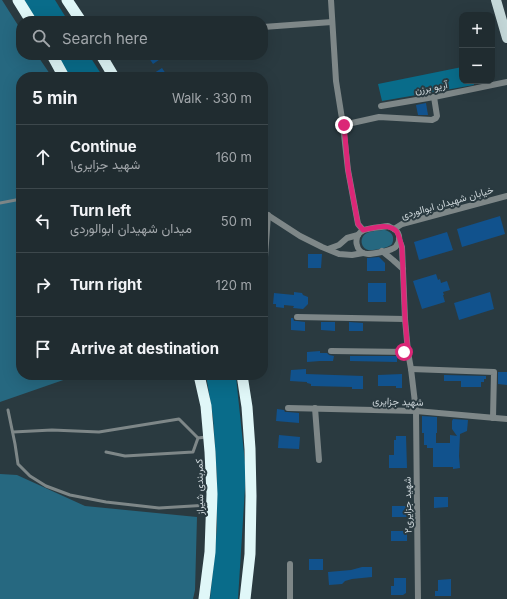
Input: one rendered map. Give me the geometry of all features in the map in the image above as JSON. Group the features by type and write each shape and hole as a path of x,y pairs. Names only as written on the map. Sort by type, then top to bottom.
{"highway":[{"path":"18,0 28,16"},
{"path":"67,0 78,16"},
{"path":"55,60 61,72"},
{"path":"104,60 111,72"},
{"name":"کمربندی شیراز","path":"201,380 206,406 204,437 212,480 210,552 204,599"},
{"path":"243,380 247,407 250,449 251,496 250,554 245,599"}],"main road":[{"path":"496,0 507,38"}],"street":[{"path":"331,0 336,81 344,125 348,170 358,224 363,230"},
{"path":"268,27 332,22"},
{"name":"آریو برزن","path":"381,106 507,82"},
{"path":"344,125 379,117 432,120 437,116 434,97"},
{"name":"خیابان شهیدان ابوالوردی","path":"394,229 402,224 507,196"},
{"path":"268,215 311,242 339,254 369,254 393,249 397,246 399,239 398,233 388,226 363,230 358,235 356,241 357,248 363,253"},
{"path":"328,250 339,245 347,238 358,235"},
{"name":"شهید جزایری۲","path":"399,239 402,248 408,352 416,411 418,599"},
{"path":"382,251 403,269"},
{"path":"297,316 405,319"},
{"path":"332,351 408,352"},
{"path":"411,369 494,372 494,418"},
{"name":"شهید جزایری","path":"288,408 416,411 507,419"},
{"path":"315,408 319,460"},
{"path":"290,564 290,599"}],"lane":[{"path":"0,203 16,200"},
{"path":"8,410 18,464 30,476 46,486 70,495 106,502 159,508 212,505"},
{"path":"13,432 52,430 99,432 179,419 204,437 193,452 125,456 106,452"}],"shaded area":[{"path":"0,0 2,0 16,22 16,60 40,60 49,72 16,72 16,380 63,380 0,402"},
{"path":"24,0 55,0 65,16 34,16"},
{"path":"60,60 92,60 100,72 67,72"},
{"path":"459,68 459,84 474,85 382,101 378,84"},
{"path":"378,230 385,230 392,235 393,241 391,245 371,250 368,250 363,246 362,237 364,235"},
{"path":"207,380 237,380 246,472 238,599 210,599 217,528 217,479 213,417"},
{"path":"0,474 17,475 85,506 197,517 195,590 193,599 0,599"}],"building":[{"path":"150,60 159,60 153,64"},
{"path":"162,68 165,72 156,72"},
{"path":"426,103 428,115 418,115 416,105"},
{"path":"500,216 505,234 462,247 457,229"},
{"path":"447,232 453,250 419,260 414,242"},
{"path":"308,254 322,254 321,268 308,268"},
{"path":"379,257 385,263 385,271 367,271 367,258"},
{"path":"436,274 441,283 447,281 450,290 443,292 445,302 422,309 413,281"},
{"path":"368,283 386,283 386,302 368,302"},
{"path":"294,292 302,293 308,297 308,304 303,309 284,305 284,308 276,307 276,304 273,304 274,293 294,295"},
{"path":"490,292 494,309 459,320 454,303"},
{"path":"291,318 293,318 294,321 305,322 305,331 291,330"},
{"path":"321,322 335,322 335,331 321,330"},
{"path":"349,322 363,323 363,331 349,331"},
{"path":"320,351 320,353 327,353 334,356 333,361 307,362 307,352"},
{"path":"350,356 397,356 397,362 350,361"},
{"path":"306,369 306,374 363,376 363,389 352,389 352,387 311,386 311,384 307,382 290,381 291,370"},
{"path":"498,372 507,372 507,385 498,384"},
{"path":"402,374 402,388 396,388 396,386 378,386 378,375"},
{"path":"444,375 486,376 486,379 484,379 484,382 481,382 481,387 461,387 461,381 444,381"},
{"path":"277,409 284,410 285,412 299,413 299,423 276,421"},
{"path":"422,416 437,417 436,443 450,443 450,435 457,436 452,429 453,419 468,420 467,431 460,434 460,468 453,469 453,467 433,467 433,448 427,448 427,445 424,445"},
{"path":"279,435 300,437 299,449 278,448"},
{"path":"396,436 406,436 407,468 389,468 389,455 394,455 394,440 396,440"},
{"path":"434,497 448,497 448,507 434,508"},
{"path":"392,506 408,506 408,517 392,517"},
{"path":"391,531 407,531 407,541 391,541"},
{"path":"309,559 323,559 323,570 309,570"},
{"path":"362,567 372,567 372,577 352,579 345,581 342,584 329,585 328,572 351,570"},
{"path":"394,578 406,578 406,593 403,595 391,595 391,586 394,586"},
{"path":"451,579 451,596 435,596 435,591 438,591 438,580"}],"route":[{"path":"344,125 348,170 358,224 363,230 388,226 394,229 398,233 402,248 408,352 404,352"}]}
